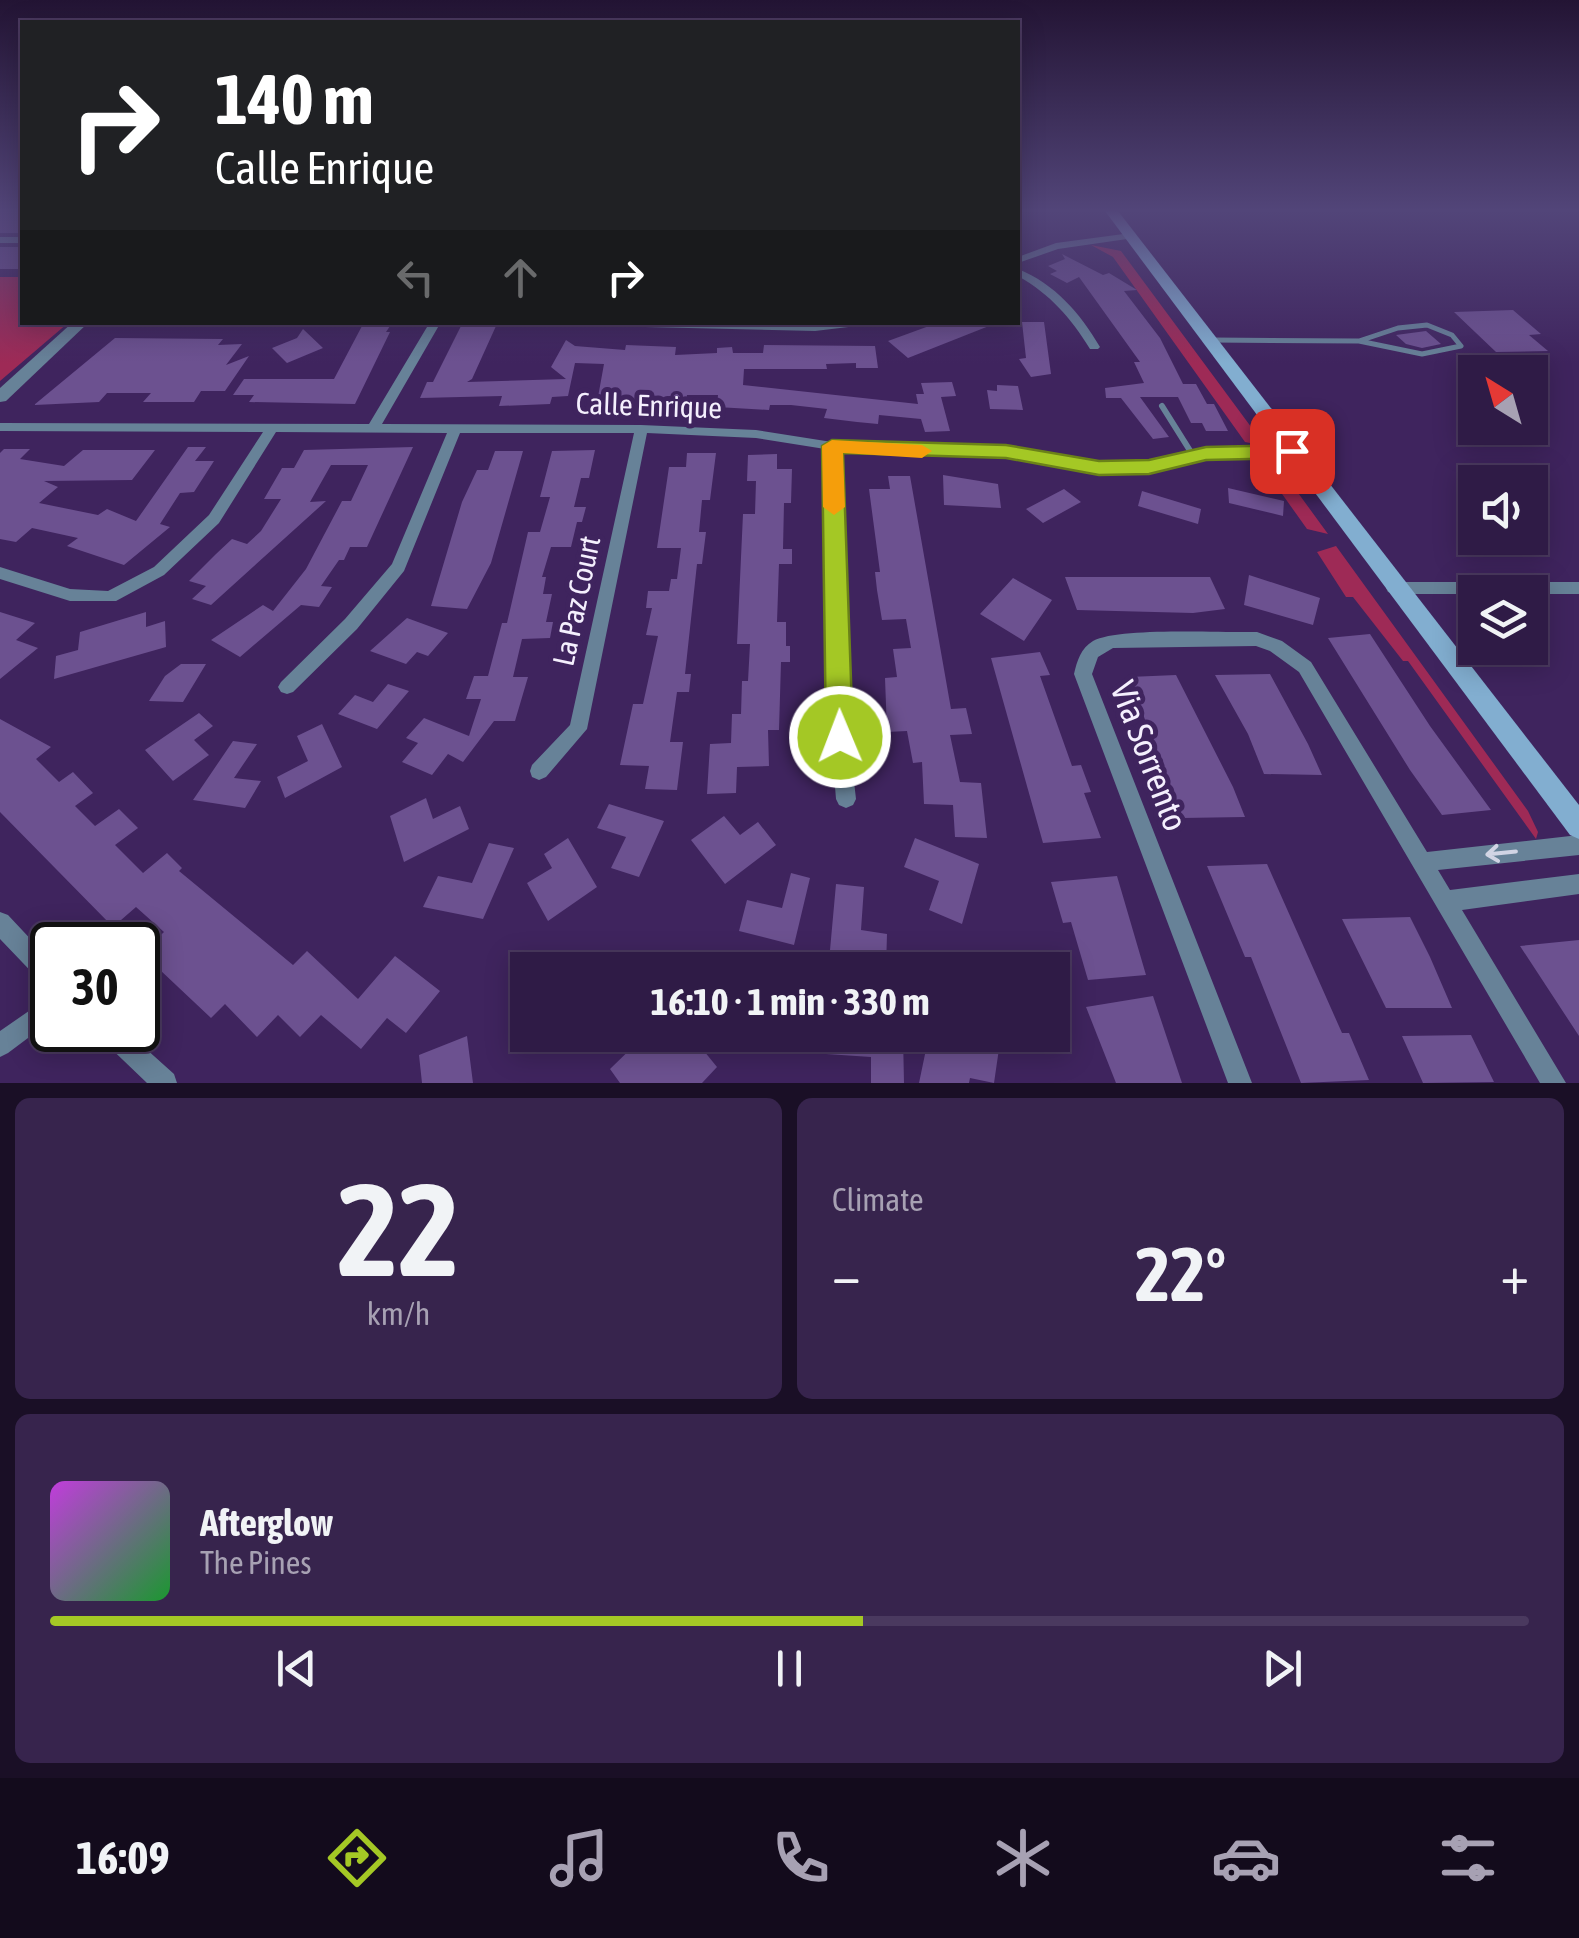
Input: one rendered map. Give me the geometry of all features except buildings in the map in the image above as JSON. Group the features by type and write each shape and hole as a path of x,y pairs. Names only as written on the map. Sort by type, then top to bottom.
{"main road":[{"path":"1150,262 1213,340 1394,588 1579,826"}],"street":[{"path":"1020,273 1044,285 1070,308 1094,347"},
{"path":"0,397 79,325"},
{"path":"373,428 434,325"},
{"path":"687,325 840,325"},
{"name":"Calle Enrique","path":"0,427 641,429 756,434 832,446 1006,452 1099,468 1149,467 1194,457 1292,451"},
{"path":"0,573 70,595 110,597 159,570 214,519 272,428"},
{"path":"287,688 351,624 399,567 455,428"},
{"name":"La Paz Court","path":"539,771 578,729 641,429"},
{"path":"832,446 840,737 846,799"},
{"path":"1394,588 1579,588"},
{"name":"Via Sorrento","path":"1240,1083 1083,674 1085,658 1095,646 1113,641 1256,639 1276,646 1305,667 1554,1083"},
{"path":"1422,862 1579,845"},
{"path":"1447,901 1579,884"},
{"path":"0,923 30,954"},
{"path":"0,1045 30,1022"},
{"path":"132,1052 165,1083"}],"lane":[{"path":"1213,340 1359,341 1422,354 1461,346 1448,333 1424,326 1394,326 1359,341"},
{"path":"1162,406 1194,457"}],"shaded area":[{"path":"1116,262 1129,262 1260,439 1255,444 1245,442"},
{"path":"0,277 20,277 20,325 66,325 0,381"},
{"path":"1260,463 1285,475 1328,534 1307,529"},
{"path":"1336,546 1528,811 1538,832 1536,839 1408,661 1403,661 1353,597 1346,597 1317,552"}],"slow traffic":[{"path":"834,507 832,446 922,451"}],"route":[{"path":"840,737 832,446 1006,452 1099,468 1149,467 1206,453 1292,451"}]}
